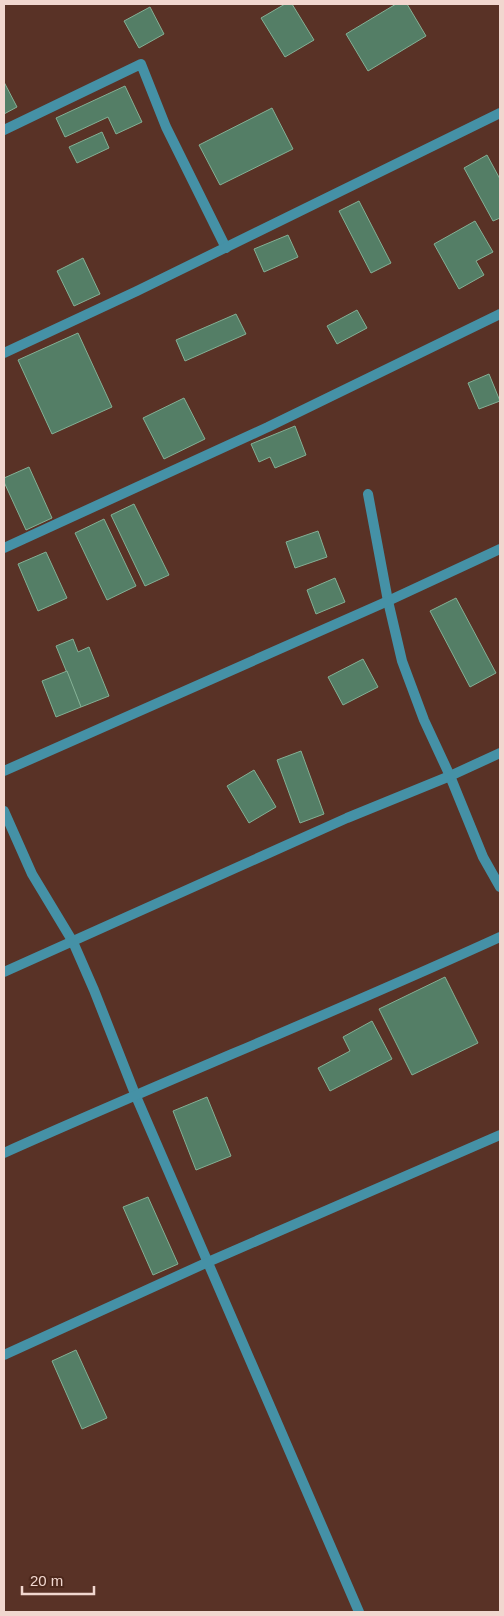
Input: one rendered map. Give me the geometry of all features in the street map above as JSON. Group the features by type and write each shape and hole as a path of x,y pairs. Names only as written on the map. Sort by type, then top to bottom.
{"street":[{"path":"4,130 141,64 166,128 226,248"},
{"path":"4,353 137,292 500,112"},
{"path":"4,548 268,427 500,314"},
{"path":"368,494 388,601 402,661 424,720 450,776 483,857 500,887"},
{"path":"4,771 388,601 500,549"},
{"path":"4,972 347,818 450,776 500,753"},
{"path":"4,811 32,874 72,942 94,990 135,1094 358,1612"},
{"path":"4,1153 135,1094 416,976 500,937"},
{"path":"4,1355 208,1262 500,1135"}],"building":[{"path":"285,4 292,4 314,40 285,57 261,18"},
{"path":"396,4 407,4 426,36 368,71 346,34"},
{"path":"150,7 164,34 139,48 124,21"},
{"path":"4,82 17,107 4,114"},
{"path":"125,86 142,122 116,134 108,117 65,137 56,118"},
{"path":"272,108 293,149 220,185 199,145"},
{"path":"102,132 109,148 77,163 69,147"},
{"path":"487,155 500,179 500,218 493,221 464,168"},
{"path":"359,201 391,263 371,273 339,211"},
{"path":"475,221 493,252 476,261 484,275 459,289 434,244"},
{"path":"288,235 298,257 264,272 254,249"},
{"path":"83,258 100,294 74,306 57,271"},
{"path":"357,310 367,328 337,344 327,326"},
{"path":"236,314 246,334 185,361 176,340"},
{"path":"78,333 112,407 52,434 18,360"},
{"path":"489,374 500,401 479,409 468,383"},
{"path":"184,398 205,439 164,459 143,418"},
{"path":"295,426 306,455 275,468 270,457 259,462 251,444"},
{"path":"29,467 52,518 26,530 4,482 4,478"},
{"path":"134,504 169,575 145,586 111,515"},
{"path":"104,519 136,586 107,600 75,533"},
{"path":"318,531 327,557 295,568 286,542"},
{"path":"46,552 67,598 38,611 18,564"},
{"path":"335,578 345,602 316,614 307,590"},
{"path":"456,598 496,673 470,687 430,611"},
{"path":"73,639 78,652 89,647 109,696 81,707 56,646"},
{"path":"363,659 378,687 343,705 328,677"},
{"path":"67,671 81,707 56,717 42,681"},
{"path":"301,751 324,814 300,823 277,760"},
{"path":"254,770 276,807 249,823 227,786"},
{"path":"445,977 478,1043 412,1075 379,1009"},
{"path":"372,1021 392,1059 330,1091 318,1068 350,1051 343,1037"},
{"path":"207,1097 231,1156 196,1170 173,1111"},
{"path":"148,1197 178,1264 153,1275 123,1207"},
{"path":"76,1350 107,1418 82,1429 52,1361"}]}
